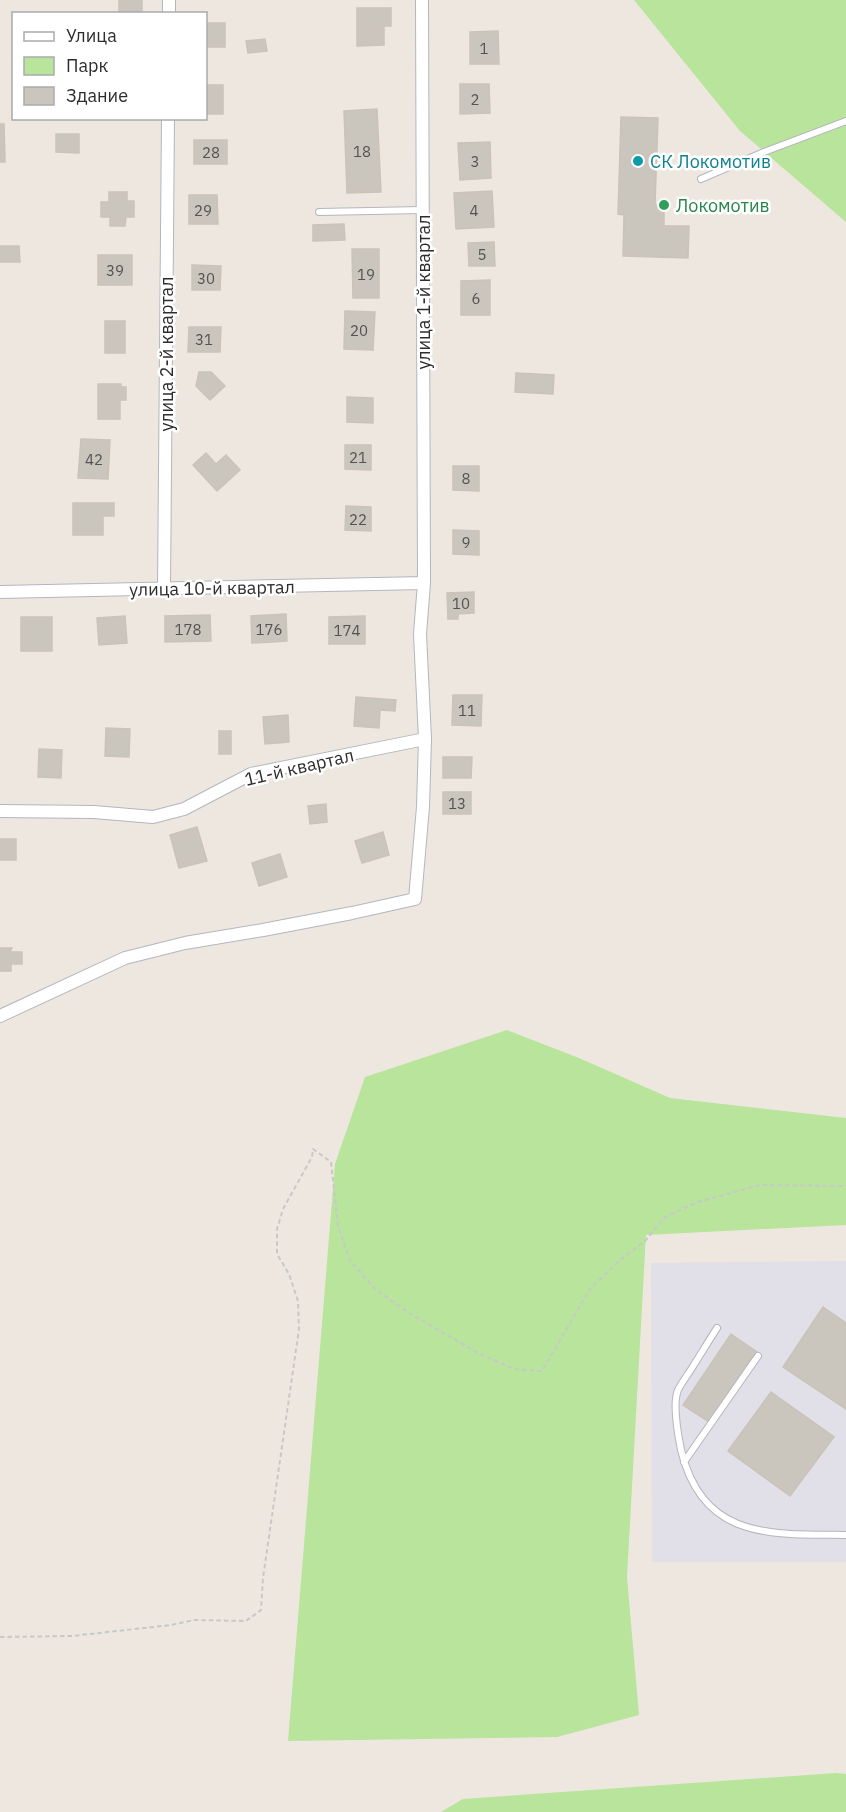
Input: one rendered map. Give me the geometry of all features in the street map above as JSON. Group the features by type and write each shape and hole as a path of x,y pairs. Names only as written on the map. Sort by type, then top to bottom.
{"street":[{"name":"улица 1-й квартал","path":"0,1016 125,958 185,943 352,914 415,899 423,807 425,739 420,634 424,583 422,0"},
{"name":"улица 2-й квартал","path":"164,589 168,120"},
{"name":"улица 10-й квартал","path":"0,592 424,583"},
{"name":"11-й квартал","path":"0,811 94,812 153,817 184,809 251,774 425,739"}],"lane":[{"path":"701,179 846,120"},
{"path":"319,212 423,210"},
{"path":"717,1328 677,1392 676,1428 684,1462 697,1491 713,1510 746,1528 781,1535 846,1535"},
{"path":"684,1462 758,1356"}],"path":[{"path":"0,1637 72,1636 171,1625 194,1620 246,1620 261,1610 263,1578 299,1329 298,1301 289,1274 277,1254 277,1229 283,1209 312,1157 313,1149 331,1162 338,1226 350,1260 375,1289 480,1354 514,1369 542,1371 590,1289 619,1261 645,1241 664,1217 698,1203 760,1185 846,1186"}],"shaded area":[{"path":"846,1261 846,1562 652,1562 651,1263"}],"green space":[{"path":"634,0 846,0 846,222 740,131"},
{"path":"507,1030 579,1058 670,1098 846,1118 846,1225 646,1235 627,1577 639,1715 557,1737 288,1741 335,1164 365,1077"},
{"path":"846,1774 846,1812 441,1812 463,1799"}],"building":[{"path":"119,0 142,0 142,12 119,12"},
{"path":"357,8 391,8 391,26 384,26 384,45 357,46"},
{"path":"207,23 225,23 225,47 207,47"},
{"path":"498,31 499,64 470,64 470,32"},
{"path":"265,39 267,51 248,53 246,41"},
{"path":"460,84 489,84 490,113 460,114"},
{"path":"207,85 223,85 223,114 207,114"},
{"path":"377,109 381,192 347,193 344,111"},
{"name":"СК Локомотив","path":"621,117 658,118 655,205 664,205 664,226 689,226 688,258 623,256 624,215 618,214"},
{"path":"0,124 4,124 5,162 0,162"},
{"path":"56,134 79,134 79,153 56,152"},
{"path":"194,140 227,140 227,164 194,164"},
{"path":"490,142 491,178 460,180 458,143"},
{"path":"492,191 494,227 456,229 454,193"},
{"path":"109,192 127,192 127,201 134,201 134,217 126,217 125,226 110,226 110,217 101,217 101,202 109,202"},
{"path":"189,195 217,195 218,224 189,224"},
{"path":"344,224 345,240 313,241 313,225"},
{"path":"494,242 495,266 469,266 468,243"},
{"path":"0,246 19,246 20,262 0,262"},
{"path":"352,249 379,249 379,298 353,298"},
{"path":"98,255 132,255 132,285 98,285"},
{"path":"192,265 221,266 220,290 192,290"},
{"path":"490,280 490,315 461,315 461,281"},
{"path":"345,311 375,312 373,350 344,349"},
{"path":"105,321 125,321 125,353 105,353"},
{"path":"189,327 221,327 220,352 188,352"},
{"path":"199,372 211,372 225,386 210,400 196,386"},
{"path":"516,373 554,375 553,394 515,392"},
{"path":"98,384 121,384 121,387 126,387 126,400 120,400 120,419 98,419"},
{"path":"347,397 373,398 373,423 347,422"},
{"path":"81,439 110,440 108,479 78,478"},
{"path":"345,445 371,445 371,470 345,469"},
{"path":"206,453 216,464 226,455 240,470 217,491 193,465"},
{"path":"453,466 479,466 479,491 453,490"},
{"path":"73,503 114,503 114,516 103,516 103,535 73,535"},
{"path":"346,506 371,507 371,531 345,530"},
{"path":"453,530 479,531 479,555 453,554"},
{"path":"474,592 474,613 458,614 458,619 448,619 447,593"},
{"path":"286,614 287,641 252,643 251,616"},
{"path":"210,615 211,641 165,642 165,616"},
{"path":"125,616 127,643 99,645 97,618"},
{"path":"365,616 365,644 329,644 329,617"},
{"path":"21,617 52,617 52,651 21,651"},
{"path":"453,695 482,695 481,726 452,725"},
{"path":"356,697 396,700 395,711 380,710 379,728 354,726"},
{"path":"288,715 289,742 265,744 263,717"},
{"path":"106,728 130,729 129,757 105,756"},
{"path":"219,731 231,731 231,754 219,754"},
{"path":"39,749 62,750 61,778 38,777"},
{"path":"443,757 472,757 471,778 443,778"},
{"path":"443,792 471,792 471,814 443,814"},
{"path":"326,804 327,822 310,824 308,806"},
{"path":"197,827 207,861 179,868 170,835"},
{"path":"383,832 389,855 362,863 355,841"},
{"path":"0,839 16,839 16,860 0,860"},
{"path":"280,854 287,877 259,886 252,863"},
{"path":"0,948 12,948 10,952 22,952 22,964 11,964 11,971 0,971"},
{"path":"823,1307 846,1323 846,1409 783,1367"},
{"path":"731,1334 757,1352 709,1422 683,1405"},
{"path":"771,1392 834,1437 790,1496 728,1451"}],"place":[{"name":"СК Локомотив","path":"638,161"},
{"name":"Локомотив","path":"664,205"}]}
